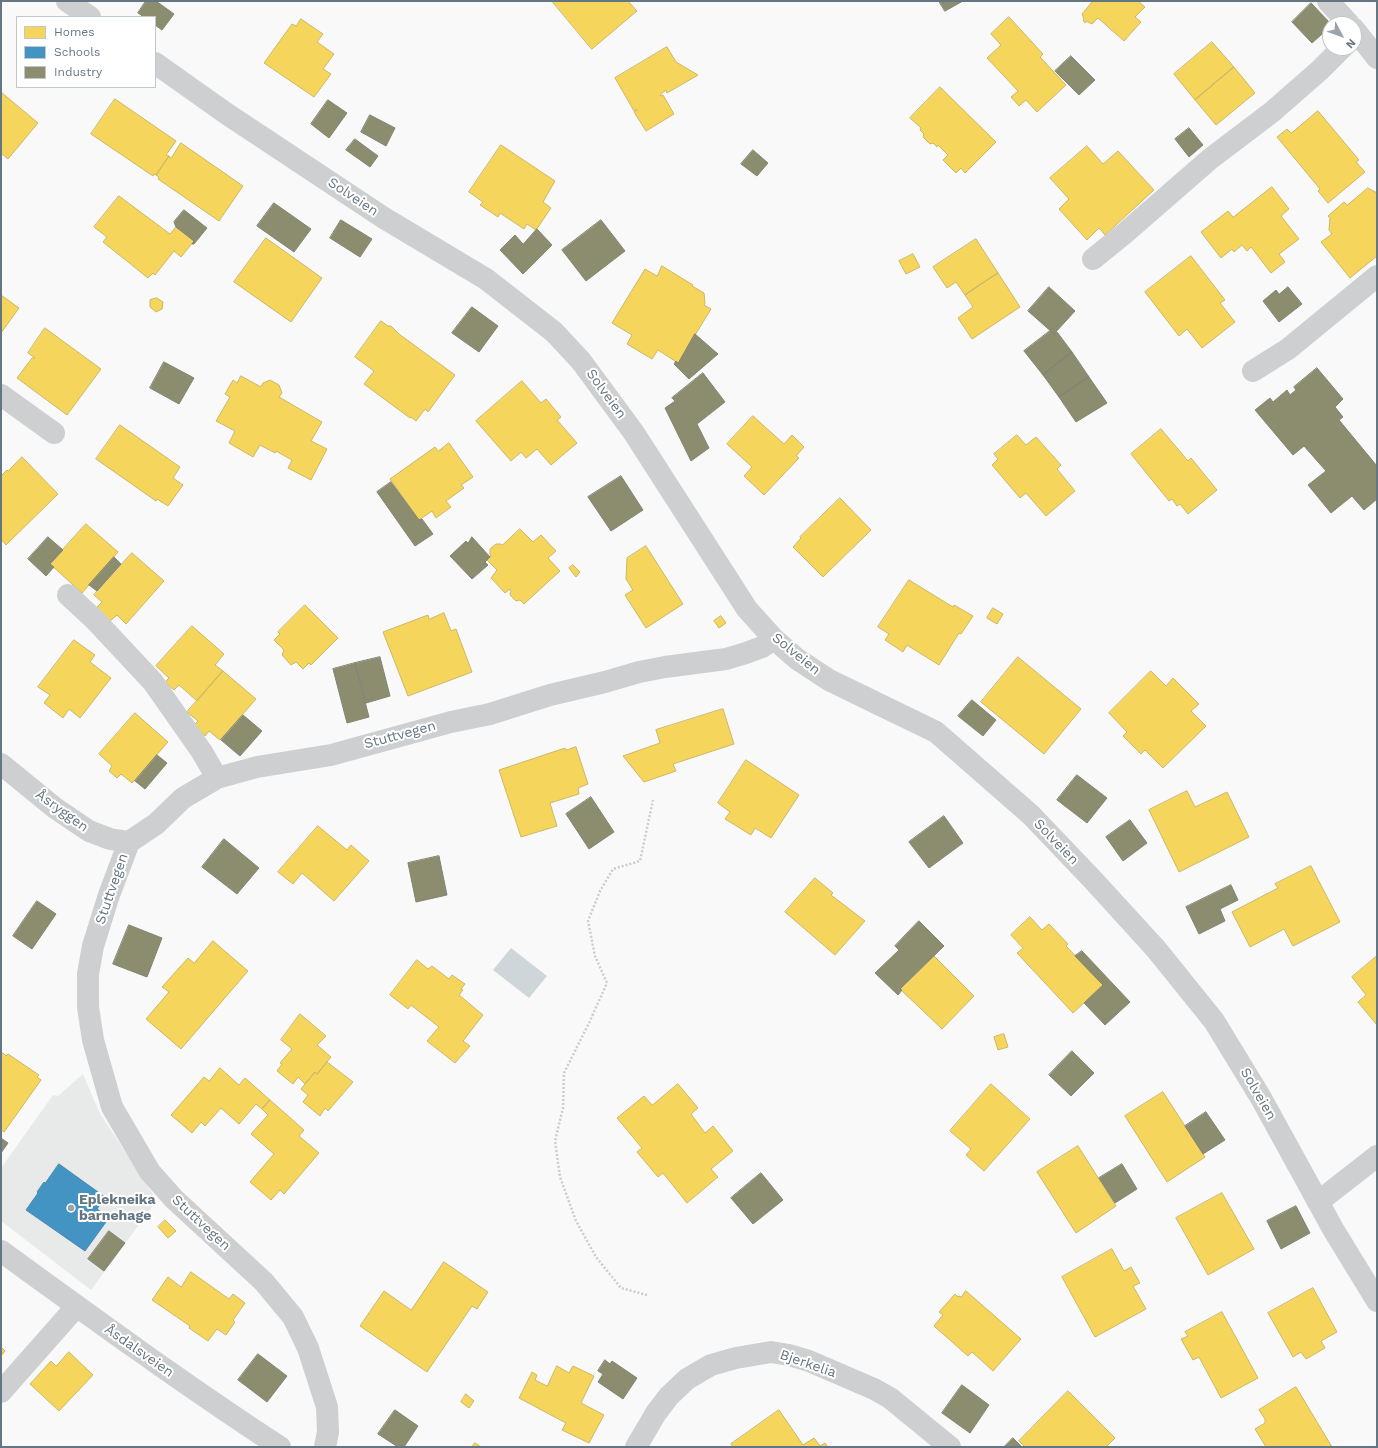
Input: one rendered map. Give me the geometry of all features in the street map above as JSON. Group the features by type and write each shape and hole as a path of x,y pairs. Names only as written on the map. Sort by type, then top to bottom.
{"street":[{"path":"67,1 89,16"},
{"path":"1328,1 1339,16"},
{"path":"1362,44 1377,58"},
{"path":"1093,259 1210,159 1272,112 1320,70 1333,56"},
{"name":"Solveien","path":"156,64 227,114 384,218 486,279 554,332 582,360 634,433 746,609 774,639 797,659 829,680 936,732 1031,815 1094,880 1156,948 1214,1021 1261,1098 1318,1202 1377,1301"},
{"path":"1254,371 1288,349 1377,276"},
{"path":"1,395 54,433"},
{"path":"68,595 95,620 153,682 202,752 217,778"},
{"name":"Stuttvegen","path":"325,1447 328,1432 327,1407 308,1348 292,1317 264,1282 174,1199 150,1172 112,1107 92,1033 88,1008 88,974 93,946 109,895 129,842 156,824 183,798 217,778 257,767 331,755 451,722 490,714 550,695 639,672 726,659 746,654 762,647 774,639"},
{"name":"Åsryggen","path":"1,764 55,808 89,831 110,839 129,842"},
{"path":"1318,1202 1357,1182 1377,1156"},
{"name":"Åsdalsveien","path":"1,1252 76,1307 280,1447"},
{"path":"1,1392 76,1307"},
{"name":"Bjerkelia","path":"636,1447 656,1413 669,1396 688,1379 711,1365 736,1358 771,1352 789,1355 809,1361 874,1389 890,1398 950,1447"}],"path":[{"path":"647,1296 621,1288 596,1257 576,1221 560,1177 555,1141 563,1108 564,1073 607,983 595,956 588,921 600,891 613,869 640,861 652,800"}],"shaded area":[{"path":"511,948 547,976 529,998 493,970"},
{"path":"83,1074 99,1112 157,1200 91,1290 1,1221 1,1168 53,1095 58,1096"}],"building: Homes":[{"path":"552,1 628,1 637,11 592,49"},
{"path":"1091,1 1138,1 1145,7 1135,17 1141,22 1124,41 1098,18 1092,24 1086,21 1085,23 1082,14 1092,2"},
{"path":"1009,17 1043,54 1040,57 1066,85 1037,112 1026,100 1019,106 1011,97 1018,91 987,58 1001,45 991,34"},
{"path":"301,19 323,34 317,42 334,54 323,69 331,74 314,97 264,63 292,24 296,26"},
{"path":"1212,42 1234,67 1195,100 1174,74"},
{"path":"667,47 676,62 698,75 667,93 666,90 660,95 663,95 674,114 646,131 634,112 637,109 634,111 615,78"},
{"path":"1234,67 1255,93 1216,125 1195,100"},
{"path":"940,87 996,142 965,173 961,168 956,173 943,160 948,155 938,145 937,147 933,143 930,144 923,137 924,134 920,130 921,128 910,118"},
{"path":"1,92 38,123 8,159 1,153"},
{"path":"115,99 176,141 166,155 169,156 156,175 154,174 153,176 91,134"},
{"path":"1318,111 1359,160 1356,162 1365,172 1328,203 1318,191 1320,189 1277,137 1287,129 1291,133"},
{"path":"181,143 243,186 219,221 158,179 159,177 156,175 169,156 171,158"},
{"path":"501,145 555,181 543,202 551,208 536,230 527,224 524,229 500,213 498,217 480,205 483,202 469,192"},
{"path":"1087,146 1103,164 1118,151 1154,190 1105,235 1099,228 1087,240 1059,209 1069,199 1050,178"},
{"path":"1272,187 1289,209 1281,216 1299,239 1279,254 1285,262 1271,273 1251,247 1247,251 1242,245 1234,252 1232,249 1221,258 1201,232 1228,211 1233,217"},
{"path":"1368,188 1377,193 1377,256 1350,278 1321,242 1332,234 1329,230 1330,218 1328,216 1344,202 1347,205"},
{"path":"119,196 170,234 176,227 194,241 181,257 174,251 155,275 153,273 148,278 103,242 107,237 94,227"},
{"path":"266,238 322,278 291,322 234,282"},
{"path":"976,239 998,273 965,295 956,282 947,288 933,267"},
{"path":"913,254 920,267 906,274 899,261"},
{"path":"1191,256 1225,300 1220,303 1235,322 1202,348 1187,329 1179,336 1145,292"},
{"path":"662,266 704,293 704,305 711,309 678,363 658,350 652,359 627,344 632,335 612,323 645,269 657,276"},
{"path":"998,273 1020,307 972,339 958,318 973,307 965,295"},
{"path":"1,295 19,308 1,333"},
{"path":"157,298 163,302 162,309 156,312 150,307 150,300"},
{"path":"381,321 388,326 391,326 399,334 455,375 428,412 425,409 416,421 364,384 374,371 355,357"},
{"path":"45,328 101,369 67,415 17,378 32,358 35,358 28,353"},
{"path":"241,376 261,387 263,383 270,380 279,385 282,393 279,397 322,422 311,441 327,449 311,480 288,468 292,460 276,451 275,453 260,445 253,457 229,443 235,431 216,421 230,397 225,394 233,380 237,383"},
{"path":"522,381 541,403 546,399 561,417 557,420 577,443 551,465 537,449 526,458 521,452 511,461 476,421"},
{"path":"753,416 784,444 792,435 804,447 796,456 799,458 764,495 744,476 752,467 727,444"},
{"path":"120,425 180,467 173,478 183,485 168,506 157,499 156,501 96,459"},
{"path":"1161,429 1188,461 1191,458 1217,490 1188,514 1180,504 1177,506 1172,499 1169,501 1131,454"},
{"path":"1017,435 1026,445 1036,437 1061,465 1057,469 1075,491 1046,516 1026,493 1020,498 992,465 998,459 994,454"},
{"path":"449,443 473,477 461,485 464,488 446,501 451,507 436,518 432,511 419,520 390,479 435,447 438,451"},
{"path":"22,457 58,494 6,545 1,539 1,476"},
{"path":"840,498 871,530 823,577 793,547 801,538 800,537"},
{"path":"86,524 118,552 82,593 50,564"},
{"path":"520,529 533,542 541,535 556,551 548,558 560,571 524,604 520,600 516,601 510,595 510,589 505,593 491,578 497,570 487,560 491,556 490,549 496,544 502,545"},
{"path":"646,546 683,604 646,628 625,595 633,590 626,579 627,558"},
{"path":"132,553 164,581 126,624 117,615 110,621 96,608 102,602 94,595"},
{"path":"573,565 580,572 576,577 569,568"},
{"path":"909,580 953,607 954,605 973,616 961,634 959,633 939,665 907,645 903,652 885,640 889,634 878,627"},
{"path":"305,605 338,638 311,665 309,663 303,669 296,662 291,665 282,655 284,650 274,640 280,634 278,632"},
{"path":"993,608 1003,614 997,624 987,618"},
{"path":"444,613 451,631 456,629 472,672 408,696 383,632 428,615 429,619"},
{"path":"721,616 726,623 719,628 714,621"},
{"path":"192,626 224,654 215,665 223,671 197,701 179,685 174,690 165,682 169,678 156,666"},
{"path":"74,640 95,655 90,662 111,678 80,718 69,709 63,718 44,703 50,695 38,687"},
{"path":"1018,657 1081,709 1044,754 981,702"},
{"path":"223,671 256,699 220,740 209,731 205,736 193,726 198,721 187,712"},
{"path":"1151,671 1166,686 1173,678 1199,704 1191,711 1206,726 1163,768 1145,750 1141,754 1123,736 1127,732 1109,713"},
{"path":"723,709 734,744 673,764 676,771 644,782 623,756 660,743 656,730"},
{"path":"135,713 168,742 132,783 121,774 117,778 109,771 112,766 99,754"},
{"path":"576,747 588,784 578,788 579,794 550,803 557,826 521,837 499,770 565,748 566,750"},
{"path":"746,760 799,795 771,838 755,828 751,835 725,819 730,812 718,803"},
{"path":"1187,791 1195,807 1227,792 1249,837 1179,872 1149,810"},
{"path":"318,826 347,850 351,845 369,861 334,901 302,873 293,884 278,872"},
{"path":"1311,866 1340,922 1293,946 1284,929 1250,947 1232,912 1278,888 1275,884"},
{"path":"815,878 833,893 831,895 865,921 835,955 785,912"},
{"path":"1030,917 1042,930 1049,924 1068,944 1066,946 1103,985 1073,1013 1017,953 1023,948 1011,935"},
{"path":"213,941 248,971 181,1049 146,1019 169,992 162,987 188,958 194,963"},
{"path":"933,955 974,996 942,1029 900,989"},
{"path":"1377,956 1377,1025 1358,1002 1366,995 1352,977"},
{"path":"417,960 428,969 432,966 449,979 452,975 465,984 459,995 483,1015 463,1041 470,1046 455,1063 427,1041 439,1027 411,1005 408,1009 390,995"},
{"path":"300,1014 326,1036 317,1045 331,1057 317,1074 315,1072 305,1084 298,1077 293,1084 277,1071 282,1064 280,1063 292,1049 281,1040"},
{"path":"1004,1034 1008,1047 998,1050 994,1037"},
{"path":"3,1053 6,1056 8,1054 39,1075 37,1077 41,1080 4,1132 1,1130 1,1056"},
{"path":"327,1062 353,1082 328,1111 325,1108 320,1116 303,1102 308,1095 301,1089 315,1072 317,1074"},
{"path":"220,1068 239,1085 245,1078 270,1100 262,1109 256,1104 239,1124 221,1108 205,1126 201,1122 192,1133 171,1115 204,1077 209,1081"},
{"path":"678,1084 698,1108 691,1114 705,1133 713,1126 733,1151 711,1169 718,1177 687,1203 663,1173 658,1177 637,1152 642,1148 617,1118 644,1096 652,1105"},
{"path":"991,1084 1030,1119 984,1171 966,1155 971,1149 950,1131"},
{"path":"1163,1092 1205,1157 1167,1182 1125,1116"},
{"path":"270,1100 304,1130 299,1136 319,1153 284,1194 280,1190 271,1200 250,1182 274,1154 251,1134 268,1115 262,1109"},
{"path":"1078,1146 1116,1206 1076,1233 1037,1172"},
{"path":"1222,1193 1254,1249 1208,1275 1176,1218"},
{"path":"165,1220 176,1231 168,1238 158,1227"},
{"path":"1112,1249 1124,1271 1131,1267 1140,1283 1133,1286 1146,1309 1095,1337 1062,1277"},
{"path":"444,1262 488,1292 477,1309 472,1306 427,1372 360,1326 384,1291 411,1310"},
{"path":"191,1272 229,1299 233,1294 245,1303 233,1320 235,1322 226,1335 217,1329 208,1341 189,1328 190,1326 152,1300 168,1277 181,1287"},
{"path":"1313,1288 1337,1332 1321,1341 1325,1348 1306,1359 1301,1352 1293,1357 1268,1313"},
{"path":"966,1291 1021,1339 993,1371 972,1352 968,1356 934,1326 943,1315 939,1312 955,1294 958,1297 961,1297"},
{"path":"1222,1312 1258,1378 1221,1398 1199,1357 1193,1360 1181,1339 1188,1336 1185,1332"},
{"path":"1,1347 5,1351 1,1356"},
{"path":"69,1352 93,1375 59,1411 30,1384 51,1361 56,1366"},
{"path":"557,1366 569,1373 573,1366 594,1376 581,1403 604,1415 589,1443 562,1430 566,1423 519,1398 532,1372 537,1375 535,1380 547,1386"},
{"path":"1296,1387 1332,1447 1266,1447 1255,1429 1265,1423 1265,1419 1259,1410"},
{"path":"1068,1391 1115,1438 1106,1447 1025,1447 1019,1441"},
{"path":"466,1394 474,1401 469,1408 461,1402"},
{"path":"779,1410 803,1445 814,1438 820,1446 825,1443 828,1447 733,1447 731,1444"},
{"path":"475,1443 481,1447 472,1447"}],"building: Schools":[{"path":"59,1164 105,1197 97,1209 105,1215 102,1219 106,1222 85,1251 26,1210 44,1182 45,1183"}],"building: Industry":[{"path":"146,1 156,1 174,14 162,30 156,26 156,16 142,16 138,13"},
{"path":"939,1 963,1 945,11"},
{"path":"1311,3 1323,16 1322,16 1322,34 1312,43 1292,22"},
{"path":"1071,56 1095,80 1079,95 1055,71"},
{"path":"328,100 347,113 329,138 311,124"},
{"path":"370,115 395,128 386,146 361,132"},
{"path":"1189,128 1203,145 1189,157 1175,139"},
{"path":"355,139 378,156 370,167 346,150"},
{"path":"753,150 768,163 757,176 741,164"},
{"path":"274,203 311,229 294,252 257,226"},
{"path":"184,210 207,228 194,244 192,244 194,241 176,227 174,222"},
{"path":"341,220 372,239 360,257 330,238"},
{"path":"601,220 625,251 586,281 562,250"},
{"path":"537,229 552,245 523,274 500,250 515,235 523,244"},
{"path":"1049,287 1075,311 1054,334 1028,311"},
{"path":"1288,287 1302,304 1279,322 1263,301 1276,290 1279,294"},
{"path":"472,307 498,326 479,352 452,333"},
{"path":"1050,331 1054,334 1057,332 1072,352 1043,375 1024,351"},
{"path":"695,334 718,354 689,379 674,364 676,361 678,363"},
{"path":"1072,352 1089,377 1059,397 1043,375"},
{"path":"164,362 194,378 179,404 150,388"},
{"path":"1317,368 1343,399 1335,407 1343,417 1339,420 1377,466 1375,468 1377,471 1377,499 1364,510 1352,496 1331,513 1308,485 1326,471 1304,446 1293,455 1255,410 1270,398 1273,402 1287,390 1290,395 1296,390 1294,387"},
{"path":"703,373 725,402 697,424 709,448 691,461 665,408 675,401 672,398"},
{"path":"1089,377 1107,403 1076,422 1059,397"},
{"path":"621,476 643,510 611,531 588,497"},
{"path":"391,482 419,520 422,519 433,534 415,546 377,492"},
{"path":"48,537 63,550 50,564 54,567 46,576 28,559"},
{"path":"472,537 490,557 485,562 488,565 472,579 450,556 466,541 468,543"},
{"path":"114,557 121,564 97,591 89,585"},
{"path":"380,657 390,696 366,703 355,663"},
{"path":"355,663 369,717 347,723 333,669"},
{"path":"972,700 996,720 983,736 958,716"},
{"path":"243,715 262,731 240,756 221,740"},
{"path":"157,755 167,763 145,789 135,781"},
{"path":"1077,775 1107,798 1087,823 1057,800"},
{"path":"591,797 614,832 589,849 566,814"},
{"path":"944,816 963,843 929,868 909,842"},
{"path":"1130,820 1147,843 1123,861 1106,837"},
{"path":"224,839 259,868 237,894 202,867"},
{"path":"439,856 447,895 416,902 408,863"},
{"path":"1231,885 1238,900 1220,909 1225,921 1199,934 1186,907"},
{"path":"37,901 56,914 32,949 13,936"},
{"path":"919,921 944,946 900,989 902,990 898,995 875,973 899,950 895,946"},
{"path":"129,925 162,938 147,977 113,964"},
{"path":"1082,951 1130,1002 1105,1025 1084,1003 1103,985 1075,956"},
{"path":"1072,1051 1094,1073 1071,1096 1049,1075"},
{"path":"1206,1112 1225,1140 1203,1154 1185,1126"},
{"path":"1,1138 8,1143 1,1153"},
{"path":"1122,1164 1137,1189 1115,1203 1099,1178"},
{"path":"761,1173 783,1200 753,1224 731,1198"},
{"path":"1296,1206 1310,1233 1281,1249 1267,1221"},
{"path":"109,1231 125,1243 104,1271 88,1259"},
{"path":"258,1354 287,1376 267,1402 238,1380"},
{"path":"605,1360 610,1364 612,1361 637,1378 623,1399 598,1382 603,1374 598,1371"},
{"path":"962,1385 989,1405 970,1433 942,1413"},
{"path":"395,1410 418,1426 404,1447 398,1447 378,1434"},
{"path":"1013,1438 1022,1447 1004,1447"}],"place":[{"name":"Eplekneika barnehage","path":"71,1208"}]}
